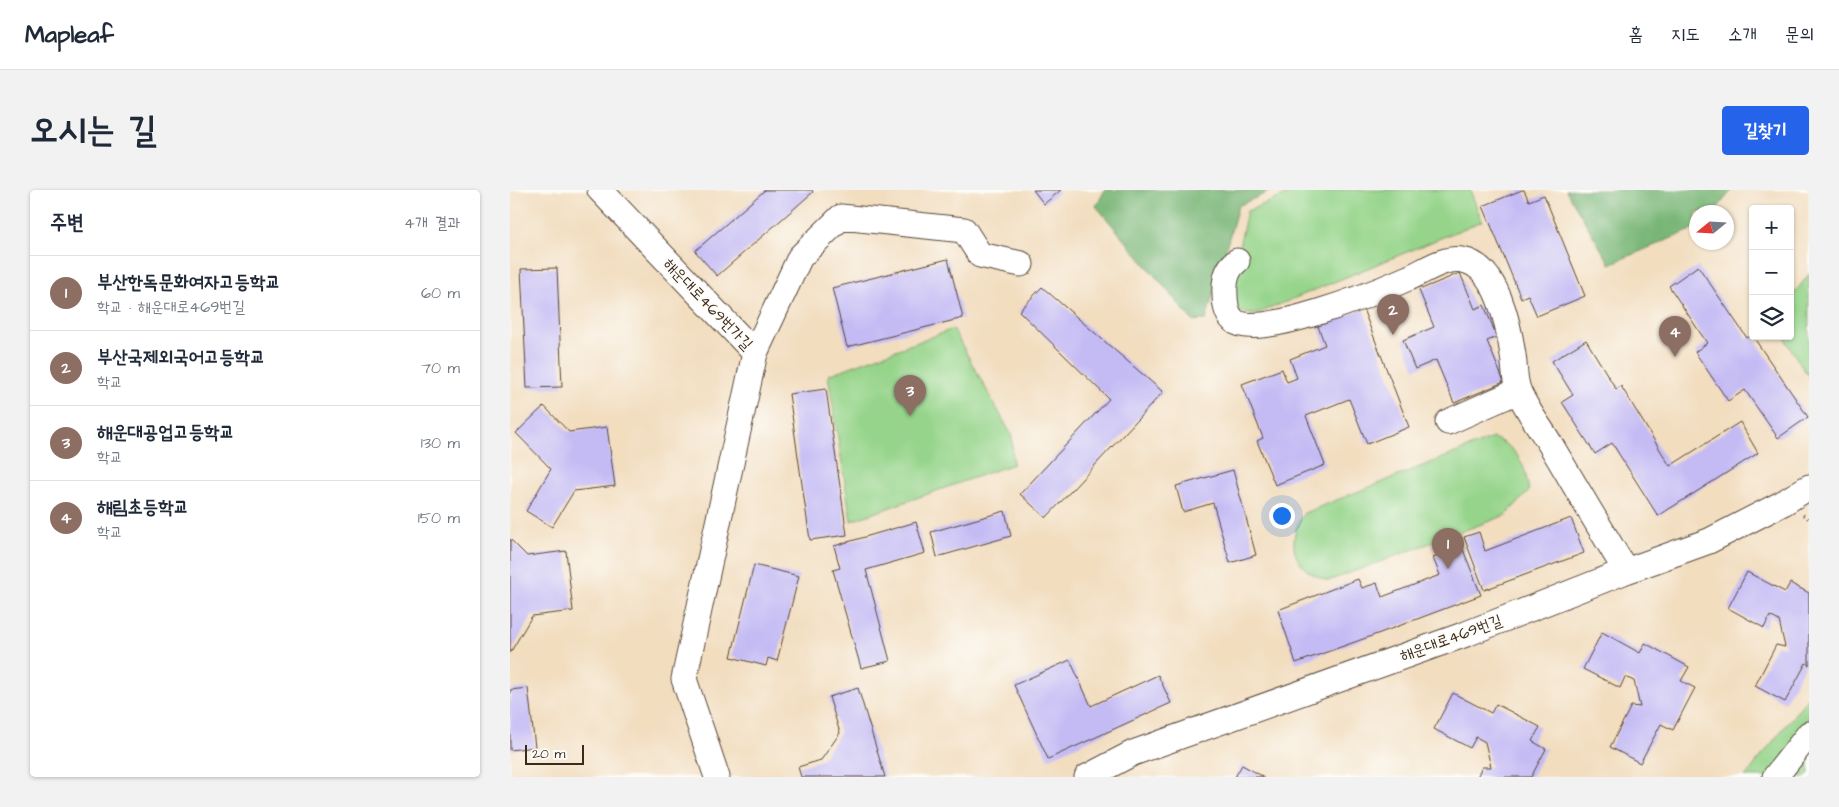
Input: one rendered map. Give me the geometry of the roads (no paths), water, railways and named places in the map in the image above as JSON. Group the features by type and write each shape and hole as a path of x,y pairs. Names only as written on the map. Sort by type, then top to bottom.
{"street":[{"name":"해운대로469번가길","path":"600,190 755,354 800,257 841,217 964,230 980,254 1020,264"},
{"path":"1237,261 1231,266 1226,276 1226,309 1233,320 1244,325 1275,322 1321,312 1408,279 1441,262 1463,260 1478,267 1489,279 1500,299 1513,353 1518,391 1626,571"},
{"path":"717,777 684,679 755,354"},
{"path":"1448,422 1518,391"},
{"name":"해운대로469번길","path":"1087,777 1133,753 1466,634 1626,571 1709,541 1783,503 1809,487"},
{"path":"1775,777 1809,734"}],"place":[{"name":"부산국제외국어고등학교","path":"1393,335"},
{"name":"해림초등학교","path":"1675,357"},
{"name":"해운대공업고등학교","path":"910,416"},
{"name":"부산한독문화여자고등학교","path":"1448,569"}]}
